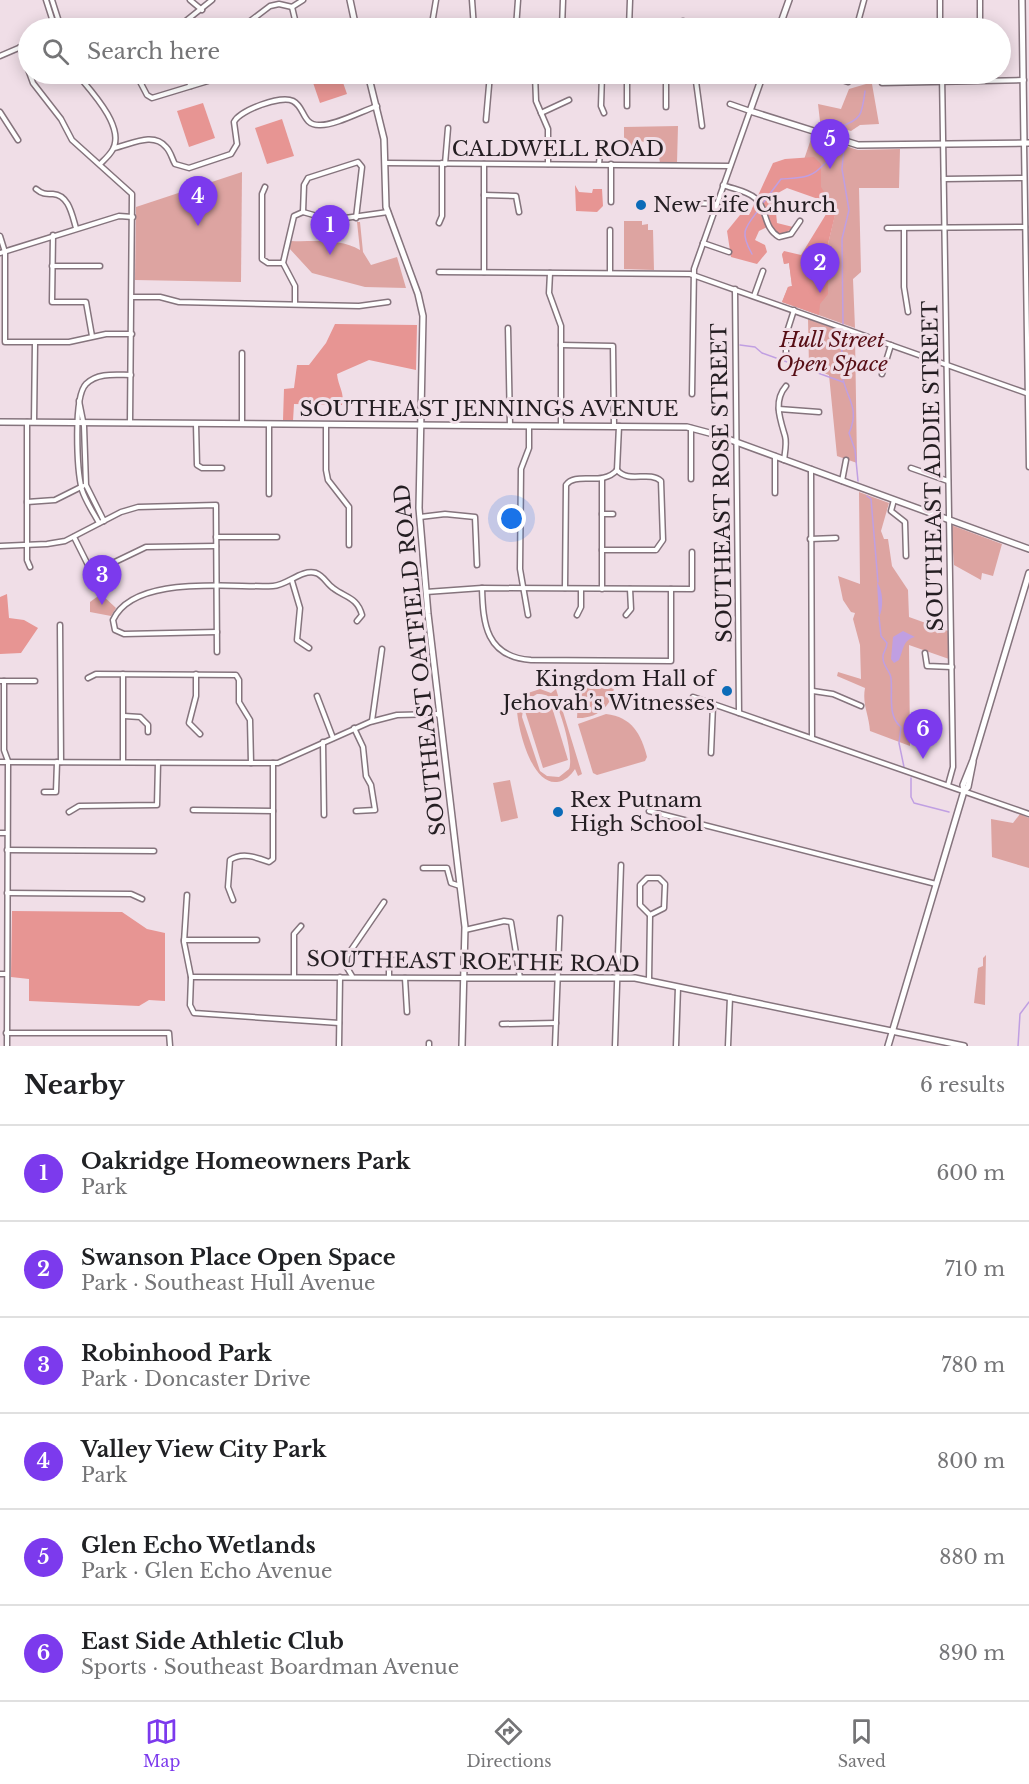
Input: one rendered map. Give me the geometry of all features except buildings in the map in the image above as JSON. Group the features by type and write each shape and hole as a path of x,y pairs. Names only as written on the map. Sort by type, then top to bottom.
{"main road":[{"path":"350,0 354,18"},
{"path":"783,18 789,0"},
{"path":"760,84 750,111 858,145 1027,143 1022,0"},
{"name":"SOUTHEAST OATFIELD ROAD","path":"371,84 378,106 386,163 385,196 388,212 410,271 423,316 419,426 420,517 426,592 465,930 462,1046"},
{"name":"SOUTHEAST JENNINGS AVENUE","path":"0,422 561,425 691,428 775,456 1029,549"},
{"path":"888,1046 964,791 963,785 973,760 1027,586 1029,573"},
{"name":"SOUTHEAST ROETHE ROAD","path":"464,978 617,977 649,980 964,1046"}],"street":[{"path":"46,0 52,18"},
{"path":"51,0 57,18"},
{"path":"190,0 202,10"},
{"path":"191,18 212,0"},
{"path":"254,18 270,6 279,4 292,7 303,0"},
{"path":"433,18 436,0"},
{"path":"472,0 473,18"},
{"path":"517,18 518,0"},
{"path":"562,18 563,0"},
{"path":"629,18 630,0"},
{"path":"861,18 864,0"},
{"path":"940,0 940,18"},
{"path":"980,0 980,18"},
{"path":"292,7 295,18"},
{"path":"0,56 18,48"},
{"path":"1011,80 1024,80"},
{"path":"35,84 43,98 61,119 75,144 130,189 133,198 130,423"},
{"path":"84,84 107,114 116,138 114,148 100,164"},
{"path":"142,84 150,98 198,84"},
{"path":"486,120 489,84"},
{"path":"535,84 535,96 548,129 548,164"},
{"path":"602,84 601,106 604,113"},
{"path":"627,84 627,106"},
{"path":"666,84 666,106"},
{"path":"696,84 702,126"},
{"name":"SOUTHEAST ADDIE STREET","path":"942,84 953,772 948,785"},
{"path":"114,148 141,140 160,142 168,148 176,164 189,168 231,154 237,144 235,119 243,112 252,109 283,99 290,100 299,107 307,121 320,125 378,106"},
{"path":"541,113 568,100"},
{"path":"692,394 694,275 703,243 750,111 730,104"},
{"path":"0,112 18,140"},
{"path":"439,223 442,216 448,128"},
{"path":"599,164 601,142"},
{"path":"1027,143 1024,178 1029,467"},
{"path":"303,212 304,185 308,178 358,162 362,167 356,218"},
{"name":"CALDWELL ROAD","path":"386,163 730,166"},
{"path":"484,164 484,272"},
{"path":"611,164 612,202"},
{"path":"943,180 1024,178"},
{"path":"723,185 754,198 763,208 771,232 779,237 791,234 800,221"},
{"path":"265,188 262,194 262,259 268,263 283,263"},
{"path":"36,189 41,193 57,194 64,198 76,228"},
{"path":"484,195 516,196 519,212"},
{"path":"693,203 717,204"},
{"path":"303,212 327,220 388,212"},
{"path":"295,303 295,286 283,263 292,219 303,212"},
{"path":"3,252 120,216 133,217"},
{"path":"886,228 1025,227"},
{"path":"904,229 904,287 908,312"},
{"path":"610,230 610,272"},
{"path":"53,235 52,302 86,302 92,336"},
{"path":"0,236 3,252 2,302 5,342 69,342 92,336 132,334"},
{"path":"703,243 729,252"},
{"path":"52,266 100,266"},
{"path":"754,296 763,271"},
{"path":"439,272 610,272 694,275 1028,393"},
{"path":"550,273 549,293 559,318 561,345 561,425"},
{"name":"SOUTHEAST ROSE STREET","path":"735,289 739,713"},
{"path":"132,297 160,297 179,302 359,306 388,302"},
{"path":"786,352 786,335 794,310"},
{"path":"508,328 510,426"},
{"path":"34,422 35,343"},
{"path":"561,345 613,346 617,470"},
{"path":"882,374 891,345"},
{"path":"242,353 242,424"},
{"path":"102,522 84,486 79,401 83,388 93,379 110,375 131,375"},
{"path":"784,460 786,440 780,424 779,394 786,386"},
{"path":"779,409 819,411"},
{"path":"27,422 26,545 30,567"},
{"path":"196,424 197,465 202,468 222,468"},
{"path":"269,424 269,494"},
{"path":"326,425 326,471 328,480 349,507 349,545"},
{"path":"528,615 519,569 521,469 529,448 529,426"},
{"path":"691,428 691,479"},
{"path":"774,493 775,456"},
{"path":"842,481 846,460"},
{"path":"911,468 948,482"},
{"path":"811,469 812,738"},
{"path":"565,588 566,485 573,479 602,479 617,470"},
{"path":"602,550 656,550 663,540 662,481 654,477 626,476 617,470"},
{"path":"602,479 602,589"},
{"path":"27,502 55,500 84,486"},
{"path":"894,500 891,511 905,522 906,556"},
{"path":"0,546 58,543 121,512 143,506 216,505 217,652"},
{"path":"420,517 445,514 471,514 475,517 477,565"},
{"path":"602,514 613,514"},
{"path":"74,537 92,573 146,547 216,546"},
{"path":"216,537 277,537"},
{"path":"810,539 836,538"},
{"path":"426,592 482,588 692,589 692,552"},
{"path":"217,632 124,634 119,633 113,625 121,608 135,597 178,588 216,585 273,586 308,572 320,575 335,590 356,600 362,615 357,621"},
{"path":"292,580 300,608 297,640 309,648"},
{"path":"482,588 483,620 488,634 499,648 514,657 531,660 671,661 671,589"},
{"path":"577,615 581,607 581,589"},
{"path":"626,615 631,609 630,589"},
{"path":"44,792 56,792 59,762 60,625"},
{"path":"372,721 382,649"},
{"path":"925,653 927,666 952,667"},
{"path":"88,678 96,674 233,674 238,677 239,702 250,720 251,763"},
{"path":"123,674 123,762"},
{"path":"196,674 196,696 189,723 201,734"},
{"path":"7,1046 8,761 4,750 2,727 2,681 35,681"},
{"path":"813,692 832,694 861,706"},
{"path":"317,696 333,738"},
{"path":"693,697 1029,814"},
{"path":"711,753 713,705"},
{"path":"0,762 273,764 372,721 398,715 438,714 441,717"},
{"path":"124,716 140,717 148,725 148,732"},
{"path":"354,728 363,747 366,776 371,785 375,810 356,812"},
{"path":"323,742 324,815"},
{"path":"69,812 79,806 157,806 158,763"},
{"path":"233,900 228,882 230,860 245,856 271,861 273,764"},
{"path":"193,810 273,811"},
{"path":"649,812 936,884"},
{"path":"0,833 7,833"},
{"path":"7,850 154,851"},
{"path":"615,1046 621,865"},
{"path":"423,868 447,868 452,884 461,886"},
{"path":"649,980 650,915 640,906 640,885 644,879 659,878 665,885 664,908 650,915"},
{"path":"7,892 131,894 142,899"},
{"path":"187,895 184,940 191,978 191,1010 199,1015 339,1023"},
{"path":"352,977 346,966 346,956 384,902"},
{"path":"555,1046 560,918"},
{"path":"465,930 504,921 511,922 520,978"},
{"path":"294,976 294,934 301,926"},
{"path":"184,940 257,940"},
{"path":"379,954 403,955"},
{"path":"389,955 389,977"},
{"path":"0,974 6,974"},
{"name":"SOUTHEAST ROETHE ROAD","path":"191,978 294,976 464,978"},
{"path":"339,1046 340,977"},
{"path":"405,978 407,1012"},
{"path":"676,1046 678,986"},
{"path":"728,1046 730,997"},
{"path":"502,1024 556,1023"},
{"path":"6,1033 169,1033 170,1046"}],"green space":[{"path":"872,84 879,124 860,125 851,131 844,129 840,136 821,130 818,104 841,109 849,89"},
{"path":"678,126 677,163 660,163 657,143 637,141 633,147 624,144 624,127"},
{"path":"812,136 858,150 900,149 899,188 859,188 861,272 853,279 855,328 782,302 788,287 792,286 789,263 784,264 782,254 826,269 828,244 836,210 827,199 794,189"},
{"path":"242,172 241,282 135,280 136,207"},
{"path":"624,221 642,221 642,225 648,224 648,230 653,230 654,270 624,269"},
{"path":"357,222 360,222 363,252 371,265 397,257 406,288 365,287 312,273 289,248 291,241 326,241 352,246 360,250"},
{"name":"Hull Street Open Space","path":"808,319 855,336 857,463 837,456 829,375 809,367"},
{"path":"859,492 889,503 881,531 884,539 888,539 892,566 908,590 909,617 948,631 949,659 909,645 910,746 870,731 864,699 865,688 837,676 838,672 861,679 860,645 853,619 855,613 851,612 843,600 838,576 860,584"},
{"path":"951,525 1002,544 993,576 982,573 981,580 954,565"},
{"path":"101,594 116,608 111,616 90,612 90,602"},
{"path":"579,682 614,682 612,697 604,709 592,716 577,718"},
{"path":"540,689 551,693 556,689 582,774 578,776 575,769 570,775 557,782 548,781 540,775 528,755 518,719 517,710 525,694","holes":["537,694 548,696 554,701 566,735 570,763 569,769 559,777 547,776 540,771 522,717 524,702"]},
{"path":"551,704 568,760 543,768 525,711"},
{"path":"606,714 623,719 634,728 642,741 647,757 645,761 597,775 593,773 578,724"},
{"path":"510,780 518,818 501,822 493,783"},
{"path":"1020,814 1029,818 1029,868 992,857 991,819 1013,823"},
{"path":"986,955 985,1005 974,1003 978,968 983,966 983,958"}],"shaded area":[{"path":"313,84 344,84 347,94 320,103"},
{"path":"203,103 215,138 189,147 177,111"},
{"path":"282,119 294,156 267,164 255,128"},
{"path":"814,157 821,164 821,187 836,211 828,244 828,294 820,304 819,315 782,302 788,287 792,286 789,263 784,264 782,254 784,251 801,255 828,211 821,200 787,188 778,193 775,202 777,223 793,227 786,233 778,234 771,225 759,231 755,240 765,245 767,252 757,264 731,257 727,231 740,215 749,215 773,163 785,159"},
{"path":"575,185 579,192 592,193 593,189 602,189 603,206 597,212 576,211"},
{"path":"335,324 417,325 416,370 369,360 337,374 343,397 342,405 294,404 293,421 283,420 284,389 294,388 297,365 309,365 326,343"},
{"path":"877,582 882,599 879,617"},
{"path":"7,594 9,618 24,620 38,628 21,653 0,654 0,597"},
{"path":"903,631 915,637 906,642 899,660 894,663 891,659 893,637"},
{"path":"12,911 122,912 147,929 165,933 165,1001 149,1000 139,1006 29,1001 29,979 11,977"}],"waterway":[{"path":"836,133 839,127 852,122 860,115 865,91"},
{"path":"843,324 842,239 849,210 842,169 844,147"},
{"path":"763,203 781,179 811,175 842,150"},
{"path":"752,254 746,240 745,230 760,208"},
{"path":"843,330 842,374 853,409 849,433 855,450 858,481"},
{"path":"740,345 755,347 762,353 843,382"},
{"path":"867,496 871,499 878,582"},
{"path":"879,617 881,636 887,643 883,659 891,678 892,711 901,727 899,743 904,767"},
{"path":"911,778 911,797 914,803 949,812"},
{"path":"1018,1046 1020,1014 1029,1002"}],"place":[{"name":"Glen Echo Wetlands","path":"830,169"},
{"name":"New Life Church","path":"641,205"},
{"name":"Valley View City Park","path":"198,226"},
{"name":"Oakridge Homeowners Park","path":"330,255"},
{"name":"Swanson Place Open Space","path":"820,293"},
{"name":"Robinhood Park","path":"102,605"},
{"name":"Kingdom Hall of Jehovah’s Witnesses","path":"727,691"},
{"name":"East Side Athletic Club","path":"923,759"},
{"name":"Rex Putnam High School","path":"558,812"}]}
